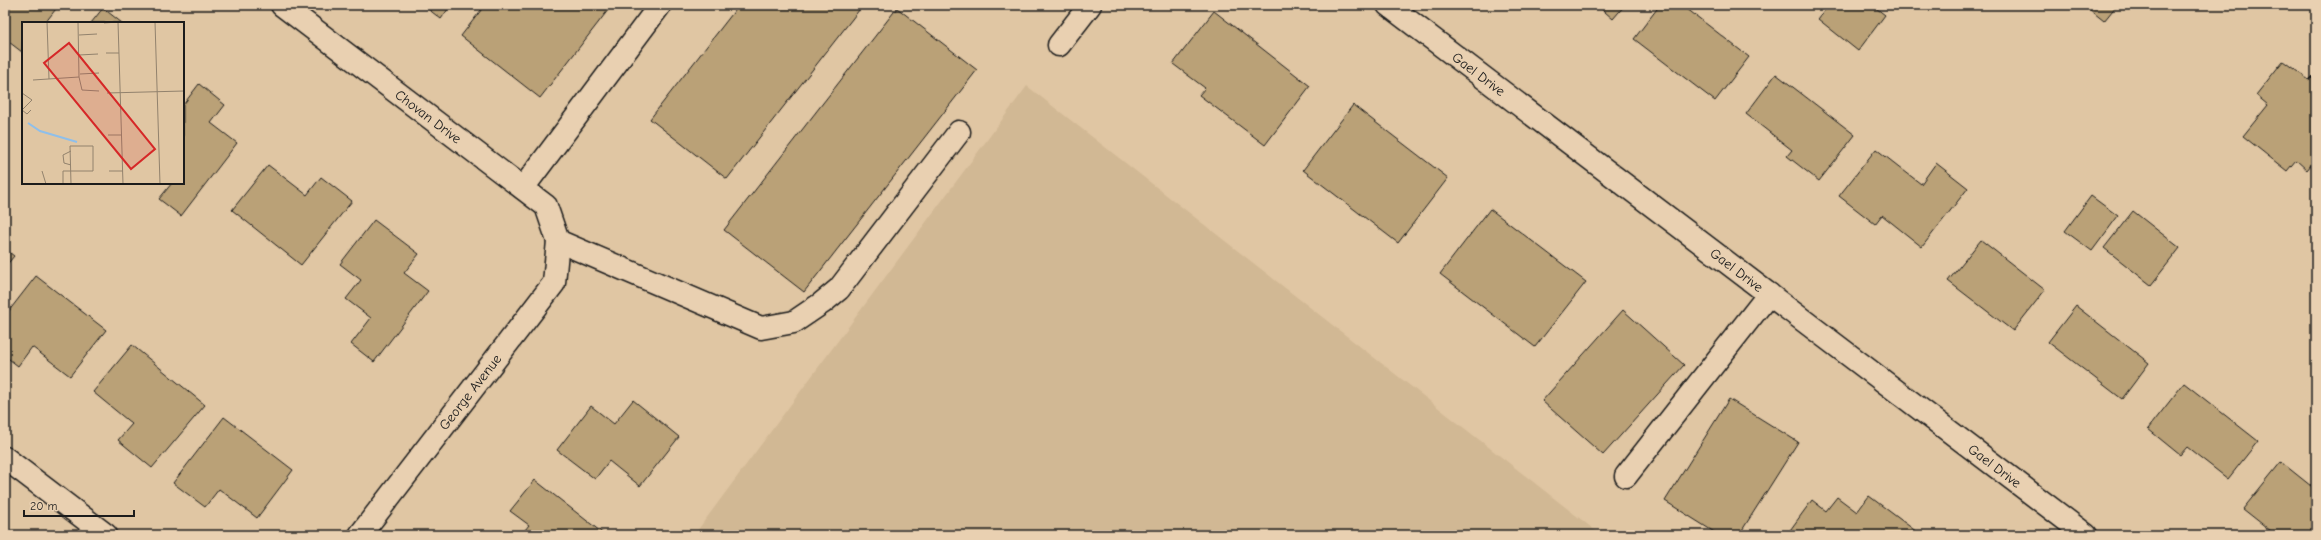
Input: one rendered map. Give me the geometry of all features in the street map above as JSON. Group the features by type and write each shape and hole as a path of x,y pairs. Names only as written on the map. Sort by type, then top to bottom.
{"street":[{"name":"Chovan Drive","path":"282,5 546,206 558,241"},
{"path":"523,188 660,5"},
{"path":"1059,45 1090,5"},
{"name":"Gael Drive","path":"1388,5 2086,535"},
{"path":"558,241 761,328 794,322 822,303 839,288 959,132"},
{"name":"George Avenue","path":"360,535 554,283 558,241"},
{"path":"1626,476 1769,294"},
{"path":"5,458 106,535"}],"shaded area":[{"path":"1027,86 1601,535 694,535"}],"building":[{"path":"5,5 59,5 46,22 22,22 22,52 5,39"},
{"path":"423,5 451,5 441,19"},
{"path":"485,5 612,5 540,98 461,36"},
{"path":"739,5 863,5 727,179 650,119"},
{"path":"1597,5 1625,5 1613,19"},
{"path":"1660,5 1682,5 1749,57 1715,101 1634,39"},
{"path":"1829,5 1872,5 1885,15 1858,51 1818,19"},
{"path":"2084,5 2117,5 2104,21"},
{"path":"103,8 121,22 92,22"},
{"path":"897,8 977,70 804,292 724,230"},
{"path":"1214,11 1310,86 1265,145 1199,95 1205,88 1173,64"},
{"path":"2283,61 2309,80 2316,73 2316,159 2307,170 2296,160 2287,171 2243,136 2268,105 2256,95"},
{"path":"1776,74 1855,135 1819,181 1787,156 1792,150 1746,114"},
{"path":"199,84 225,105 211,123 237,143 181,216 159,199 171,184 184,184 184,104"},
{"path":"1353,105 1448,178 1398,243 1303,170"},
{"path":"1876,149 1921,184 1936,163 1968,188 1922,247 1882,215 1875,224 1839,196"},
{"path":"268,165 307,195 321,177 352,201 301,265 232,210"},
{"path":"2091,196 2118,216 2092,251 2065,231"},
{"path":"1490,209 1586,282 1535,347 1440,274"},
{"path":"2133,211 2180,248 2151,285 2104,248"},
{"path":"374,220 419,254 404,273 428,291 374,362 351,344 371,318 346,299 361,280 340,264"},
{"path":"1981,240 2045,290 2013,331 1948,281"},
{"path":"5,249 14,256 5,267"},
{"path":"36,276 106,330 70,376 32,347 18,366 5,356 5,316"},
{"path":"2076,306 2149,363 2122,399 2048,342"},
{"path":"1623,310 1684,365 1603,455 1542,401"},
{"path":"132,345 205,405 152,468 118,440 132,424 93,392"},
{"path":"2184,383 2258,441 2228,479 2187,447 2180,455 2148,429"},
{"path":"1729,399 1798,442 1739,535 1719,535 1665,501"},
{"path":"633,400 679,437 640,486 609,461 595,479 557,450 591,406 614,424"},
{"path":"224,417 293,470 257,518 219,489 205,507 173,483"},
{"path":"2281,462 2316,490 2316,535 2276,535 2243,509"},
{"path":"535,480 605,535 521,535 529,525 510,511"},
{"path":"1869,496 1921,535 1791,535 1788,533 1812,500 1826,511 1837,497 1857,512"}]}
